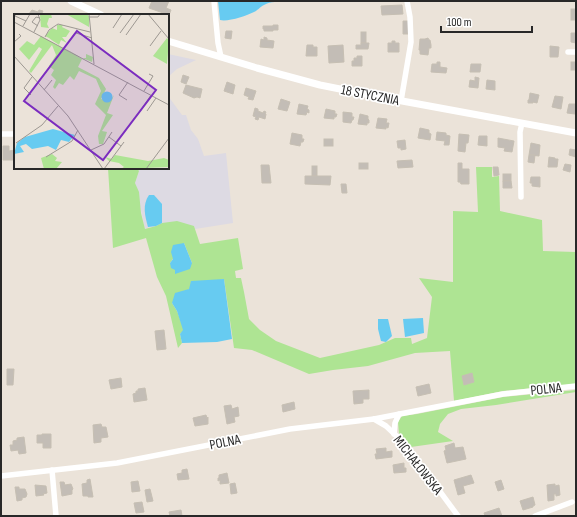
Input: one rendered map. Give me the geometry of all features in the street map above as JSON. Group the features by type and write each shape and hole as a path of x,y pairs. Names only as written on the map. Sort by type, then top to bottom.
{"street":[{"path":"72,1 99,14"},
{"path":"214,1 218,43 221,57"},
{"path":"401,101 411,42 410,16 407,1"},
{"name":"18 STYCZNIA","path":"169,41 320,85 576,133"},
{"path":"568,52 576,52"},
{"path":"521,197 520,132 522,123"},
{"path":"1,134 14,134"},
{"name":"POLNA","path":"1,476 116,463 290,429 374,419 503,394 576,386"},
{"path":"394,434 395,423 399,414"},
{"name":"MICHAŁOWSKA","path":"374,419 386,426 405,444 458,516"},
{"path":"52,470 56,516"},
{"path":"535,516 572,502"}],"shaded area":[{"path":"169,54 196,60 177,69 169,76"},
{"path":"169,97 182,115 186,115 191,130 198,139 204,156 226,153 233,223 195,229 194,226 150,227 145,229 135,183 139,171 138,169 169,169"}],"green space":[{"path":"476,167 492,167 492,177 499,176 500,211 542,220 543,251 576,252 576,384 503,391 454,401 450,351 415,353 368,366 309,374 252,350 234,348 224,279 189,289 172,303 177,311 184,330 180,334 182,343 178,348 166,296 157,277 146,238 113,248 108,169 138,169 139,171 135,183 139,192 141,213 145,229 162,223 177,221 194,226 200,244 238,238 243,269 235,271 236,278 241,278 249,319 260,330 276,341 320,358 379,345 395,338 411,338 412,344 427,338 432,297 419,278 453,282 453,211 478,212","holes":["184,243 192,263 170,263"]},
{"path":"576,390 576,392 461,409 448,414 440,424 438,432 453,441 411,447 399,434 398,422 402,416 503,397"}],"water":[{"path":"218,1 286,1 269,3 246,15 232,19 220,20"},
{"path":"149,195 154,195 162,204 162,223 156,226 148,227 145,215 145,203"},
{"path":"184,243 192,263 190,269 175,274 175,270 171,268 170,263 173,259 171,252 173,245"},
{"path":"224,279 232,339 217,342 182,343 180,334 183,330 177,311 172,303 175,293 189,289 191,281"},
{"path":"423,318 424,333 405,337 403,319"},
{"path":"378,319 388,319 392,336 386,342 381,341 378,329"}],"building":[{"path":"152,1 169,1 166,8 171,10 169,15 149,8"},
{"path":"402,5 403,14 382,15 381,6"},
{"path":"571,9 576,9 576,20 571,20"},
{"path":"32,10 38,12 39,10 43,11 42,14 29,14"},
{"path":"403,21 409,21 408,34 403,34"},
{"path":"278,25 278,30 264,31 263,26"},
{"path":"226,31 232,31 231,39 225,38"},
{"path":"361,32 366,32 366,43 361,43"},
{"path":"571,33 576,33 576,43 571,42"},
{"path":"264,37 267,38 267,40 274,41 273,48 260,47 261,39 264,40"},
{"path":"428,38 430,40 431,48 429,48 428,55 420,54 420,39"},
{"path":"392,41 399,43 399,52 388,52 388,43 392,43"},
{"path":"361,43 369,43 368,49 356,49 356,45 361,45"},
{"path":"307,45 317,47 317,56 306,56"},
{"path":"343,45 344,62 329,63 328,46"},
{"path":"550,46 559,47 558,57 550,57"},
{"path":"357,56 362,56 362,66 352,66 352,61 354,61 354,58 357,58"},
{"path":"437,62 440,62 440,67 447,68 446,73 431,72 432,64 437,64"},
{"path":"571,62 576,62 576,70 571,70"},
{"path":"471,64 481,64 480,72 470,72"},
{"path":"183,75 189,77 186,84 181,82"},
{"path":"475,77 479,78 478,88 469,87 470,80 475,81"},
{"path":"487,80 495,81 495,90 486,89"},
{"path":"227,82 235,85 233,94 224,91"},
{"path":"186,85 202,89 200,98 194,98 183,93"},
{"path":"246,88 256,91 253,100 248,99 249,97 244,95"},
{"path":"530,93 539,95 537,103 528,103"},
{"path":"555,96 563,97 561,109 552,107"},
{"path":"281,99 290,102 287,111 278,109"},
{"path":"299,104 308,106 307,109 309,110 309,113 307,112 306,115 297,114"},
{"path":"569,104 576,104 575,114 567,113"},
{"path":"255,108 263,113 264,111 266,112 265,119 259,117 258,120 255,119 256,117 253,116"},
{"path":"326,109 335,111 335,114 337,114 334,119 324,118"},
{"path":"343,112 352,113 352,117 354,117 351,123 343,122"},
{"path":"360,114 368,116 369,123 367,123 367,125 358,124"},
{"path":"378,118 387,119 386,123 389,123 388,128 376,128"},
{"path":"420,128 429,130 429,133 431,134 430,140 418,138"},
{"path":"437,132 446,133 446,135 450,136 449,145 444,145 445,141 436,140"},
{"path":"292,133 302,135 302,139 304,139 300,146 290,144"},
{"path":"459,134 469,135 465,152 458,151"},
{"path":"479,136 487,136 487,146 478,145"},
{"path":"498,138 514,141 512,152 504,151 505,148 498,147"},
{"path":"324,139 333,139 333,146 324,146"},
{"path":"405,140 406,149 401,150 401,148 398,148 397,141"},
{"path":"531,143 540,145 539,156 529,155"},
{"path":"3,146 9,146 9,151 14,150 14,160 3,160"},
{"path":"570,149 576,150 576,157 569,155"},
{"path":"529,155 535,155 534,163 528,162"},
{"path":"549,157 558,159 557,167 548,167"},
{"path":"412,160 413,167 398,168 397,161"},
{"path":"359,163 368,163 368,169 359,169"},
{"path":"458,163 462,163 462,169 469,169 469,184 461,184 458,182"},
{"path":"565,164 571,165 570,172 563,170"},
{"path":"261,165 269,165 271,183 262,183"},
{"path":"312,166 317,166 317,176 312,176"},
{"path":"493,167 498,167 499,175 494,176"},
{"path":"503,174 511,174 511,181 503,181"},
{"path":"305,176 331,176 330,185 305,184"},
{"path":"531,177 540,177 540,187 532,186 532,183 530,183"},
{"path":"503,181 511,181 512,188 503,188"},
{"path":"341,184 346,184 347,193 342,193"},
{"path":"164,330 166,349 157,350 155,331"},
{"path":"7,369 14,369 13,385 7,385"},
{"path":"472,373 474,382 464,385 462,376"},
{"path":"121,378 122,387 111,389 109,380"},
{"path":"429,384 431,393 418,396 416,387"},
{"path":"145,388 147,400 134,402 133,394 138,391 138,389"},
{"path":"369,390 369,399 363,399 363,403 354,404 353,391"},
{"path":"294,402 295,409 283,412 282,405"},
{"path":"231,405 232,409 238,407 239,416 234,417 235,422 227,424 224,406"},
{"path":"206,415 207,418 208,417 208,424 195,426 193,418"},
{"path":"101,424 102,427 106,427 108,437 101,438 101,442 94,443 93,425"},
{"path":"51,434 51,448 43,448 43,443 37,443 37,435"},
{"path":"24,437 26,453 19,454 18,450 11,451 10,445 13,445 13,441 17,440 17,438"},
{"path":"454,443 455,448 463,447 466,459 447,463 444,451 446,450 445,446"},
{"path":"386,448 386,452 392,451 392,457 376,459 376,449"},
{"path":"404,463 406,472 394,473 393,465"},
{"path":"187,469 189,479 178,480 177,474 182,473 182,470"},
{"path":"227,473 229,483 220,484 220,480 218,481 219,475"},
{"path":"471,475 474,483 463,486 465,493 458,495 454,480"},
{"path":"90,479 93,497 83,496 82,484 87,483 87,480"},
{"path":"501,480 504,489 498,491 495,482"},
{"path":"138,481 140,491 132,492 131,482"},
{"path":"60,482 64,482 65,485 71,484 73,489 72,494 62,496"},
{"path":"235,483 237,493 231,494 230,484"},
{"path":"555,484 555,486 559,485 560,495 556,496 556,494 554,494 554,500 548,501 547,485"},
{"path":"35,485 46,486 47,493 36,496"},
{"path":"15,487 25,489 27,494 26,497 17,501"},
{"path":"150,489 153,501 147,502 145,490"},
{"path":"533,497 535,505 523,510 520,501"},
{"path":"142,502 144,512 136,513 134,503"},
{"path":"499,508 502,516 485,516 484,513"},
{"path":"181,510 182,516 170,516 169,512"}]}
